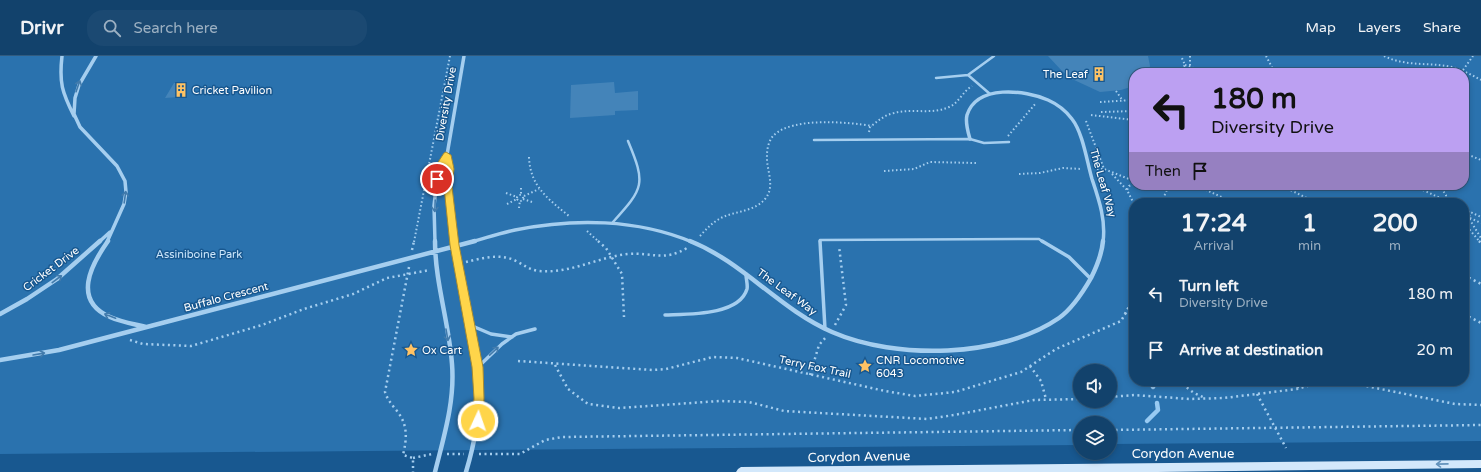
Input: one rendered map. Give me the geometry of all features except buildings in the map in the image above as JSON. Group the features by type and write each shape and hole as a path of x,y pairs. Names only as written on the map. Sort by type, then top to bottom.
{"main road":[{"name":"Corydon Avenue","path":"740,472 1280,469 1481,464"}],"street":[{"name":"Cricket Drive","path":"62,56 59,78 60,88 74,116 90,139 123,174 126,186 123,207 110,232 109,238 92,266 88,288 89,298 96,309 109,317 147,327"},
{"path":"74,116 75,96 78,85 85,70 96,56"},
{"name":"Diversity Drive","path":"435,472 451,406 452,364 436,269 434,206 438,170 446,155 464,56"},
{"name":"The Leaf Way","path":"455,245 531,228 578,223 613,222 661,231 695,242 711,250 746,274 806,319 846,338 889,347 938,350 961,349 1005,342 1024,337 1052,323 1075,302 1090,278 1101,255 1106,230 1101,207 1077,126 1068,114 1059,106 1041,97 1017,92 990,94 974,103 969,108 966,122 970,139"},
{"name":"Diversity Drive","path":"446,155 450,169 448,187 455,245 478,367 478,421 472,454 466,472"},
{"name":"Cricket Drive","path":"0,314 27,299 57,279 110,232"},
{"name":"Buffalo Crescent","path":"0,360 59,350 455,245"}],"lane":[{"path":"936,78 968,75 994,56"},
{"path":"968,75 990,94"},
{"path":"814,140 970,139 984,142 1009,142"},
{"path":"613,222 634,198 639,190 642,180 640,170 628,141"},
{"path":"825,329 820,240 1039,239 1065,255 1090,278"},
{"path":"665,314 723,310 744,296 747,290 746,274"},
{"path":"469,324 491,334 512,337"},
{"path":"478,367 494,350 516,334 535,329"}],"path":[{"path":"413,472 413,458 403,455 407,436 406,426 402,418 387,399 385,392 450,56"},
{"path":"1181,56 1185,66 1191,68 1190,56"},
{"path":"1266,56 1272,68"},
{"path":"1384,56 1403,64 1436,65 1452,68"},
{"path":"1464,68 1473,56"},
{"path":"1469,73 1481,80"},
{"path":"865,140 872,126 885,116 902,111 935,111 948,108 955,104 967,88 977,83"},
{"path":"1116,90 1123,101"},
{"path":"1003,142 1041,97"},
{"path":"1100,102 1129,100"},
{"path":"1101,112 1129,110"},
{"path":"1091,115 1129,119"},
{"path":"1086,121 1104,169"},
{"path":"458,263 494,256 504,257 532,270 540,271 640,254 662,257 681,252 695,242 714,221 756,206 767,197 770,188 770,175 766,154 772,138 779,131 796,124 808,123 862,124 872,126"},
{"path":"1469,155 1481,160"},
{"path":"529,157 530,172 538,189 606,248 622,274 624,317"},
{"path":"884,171 909,170 924,166 930,162 976,163"},
{"path":"1019,174 1040,173 1063,168 1104,169 1129,179"},
{"path":"1111,173 1127,190 1131,198"},
{"path":"1127,190 1129,186"},
{"path":"519,208 521,188"},
{"path":"507,204 538,189"},
{"path":"1206,190 1224,198"},
{"path":"1290,190 1307,198"},
{"path":"1423,190 1440,198"},
{"path":"506,193 532,202"},
{"path":"1480,236 1469,218 1469,212 1481,217"},
{"path":"1469,218 1481,223"},
{"path":"1469,229 1481,243"},
{"path":"810,375 819,345 831,331 846,305 839,240"},
{"path":"114,336 143,344 191,346 262,325 304,309 353,294 387,278 436,269"},
{"path":"1469,278 1481,284"},
{"name":"Terry Fox Trail","path":"518,361 652,370 666,369 713,357 737,358 885,391 915,396 932,395 955,392 1021,372 1056,349 1121,321 1129,304"},
{"path":"1125,313 1129,317"},
{"path":"1469,317 1481,323"},
{"path":"555,364 568,389 588,404 619,408 720,401 749,402 784,411 927,419 970,414 989,408 1046,399 1073,399"},
{"path":"1030,366 1042,380 1045,388 1046,399"},
{"path":"1185,386 1206,399"},
{"path":"1296,389 1299,386"},
{"path":"1117,396 1134,395 1206,399 1296,389 1307,386"},
{"path":"1366,386 1455,404 1481,405"},
{"path":"1257,394 1286,448"},
{"path":"1117,430 1481,425"},
{"path":"520,454 545,440 562,438 1073,430"}],"green space":[{"name":"Assiniboine Park","path":"0,56 1481,56 1481,441 1117,444 1117,416 1073,416 1073,445 0,454"}],"waterway":[{"path":"1147,421 1158,410 1157,403"}],"place":[{"name":"The Leaf","path":"1099,74"},
{"name":"Cricket Pavilion","path":"181,90"},
{"name":"Ox Cart","path":"411,350"},
{"name":"CNR Locomotive 6043","path":"865,366"}],"route":[{"path":"437,179 438,170 446,155 450,169 448,187 455,245 478,367 478,421"}]}
